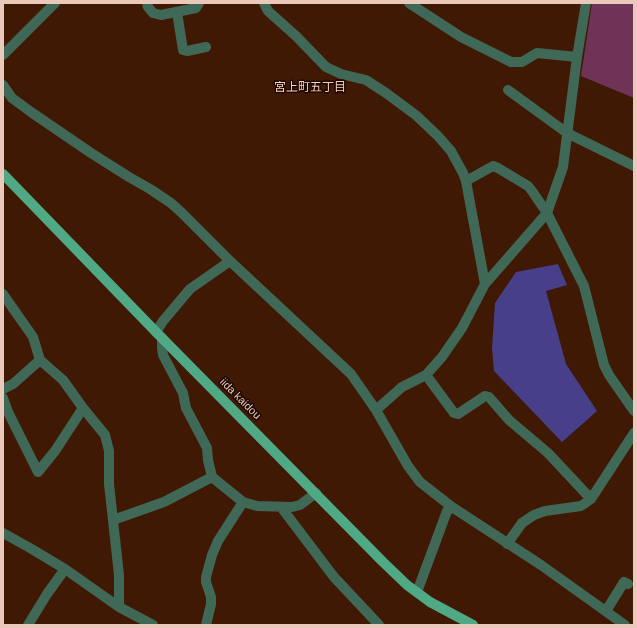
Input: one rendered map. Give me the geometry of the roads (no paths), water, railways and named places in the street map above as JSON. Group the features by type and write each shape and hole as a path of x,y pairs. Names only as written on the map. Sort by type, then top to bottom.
{"main road":[{"name":"iida kaidou","path":"3,174 159,335 383,562 407,585 430,602 473,625"}],"street":[{"path":"3,55 55,3"},
{"path":"147,3 148,7 157,15 196,8 199,3"},
{"path":"264,3 268,11 296,36 326,67 341,74 366,80 386,93 417,116 451,151 466,181 485,284"},
{"path":"409,3 461,37 511,62 522,62 537,53 577,57"},
{"path":"376,410 402,387 426,375 442,357 462,328 485,284 546,213 563,167 577,57 586,3"},
{"path":"176,12 183,50 187,51 206,47"},
{"path":"3,85 12,98 31,112 91,153 171,203 230,261 351,374 376,410 408,466 420,482 452,507 541,565 625,625"},
{"path":"508,90 567,133 634,166"},
{"path":"466,181 493,166 528,186 546,213 584,286 604,365 609,375 634,411"},
{"path":"230,261 190,289 164,321 159,335 164,355 183,393 186,408 207,448 212,477 243,502 257,506 292,507 300,505 316,493"},
{"path":"3,294 33,337 40,360 63,380 83,408 106,435 109,451 109,484 119,576 119,607"},
{"path":"3,389 13,384 40,360"},
{"path":"426,375 454,413 458,414 485,396 489,397 510,420 548,453 591,499"},
{"path":"3,398 8,412 38,472 55,451 83,408"},
{"path":"507,544 522,523 534,515 545,511 581,506 591,499 634,433"},
{"path":"113,520 164,502 212,477"},
{"path":"206,625 211,604 211,597 206,582 206,577 212,555 218,541 243,502"},
{"path":"281,507 334,577 379,625"},
{"path":"418,592 447,511 452,507"},
{"path":"3,533 65,569 119,607 153,625"},
{"path":"28,625 47,594 65,569"},
{"path":"606,611 624,582 628,584"}],"district":[{"name":"宮上町五丁目","path":"310,88"}]}
